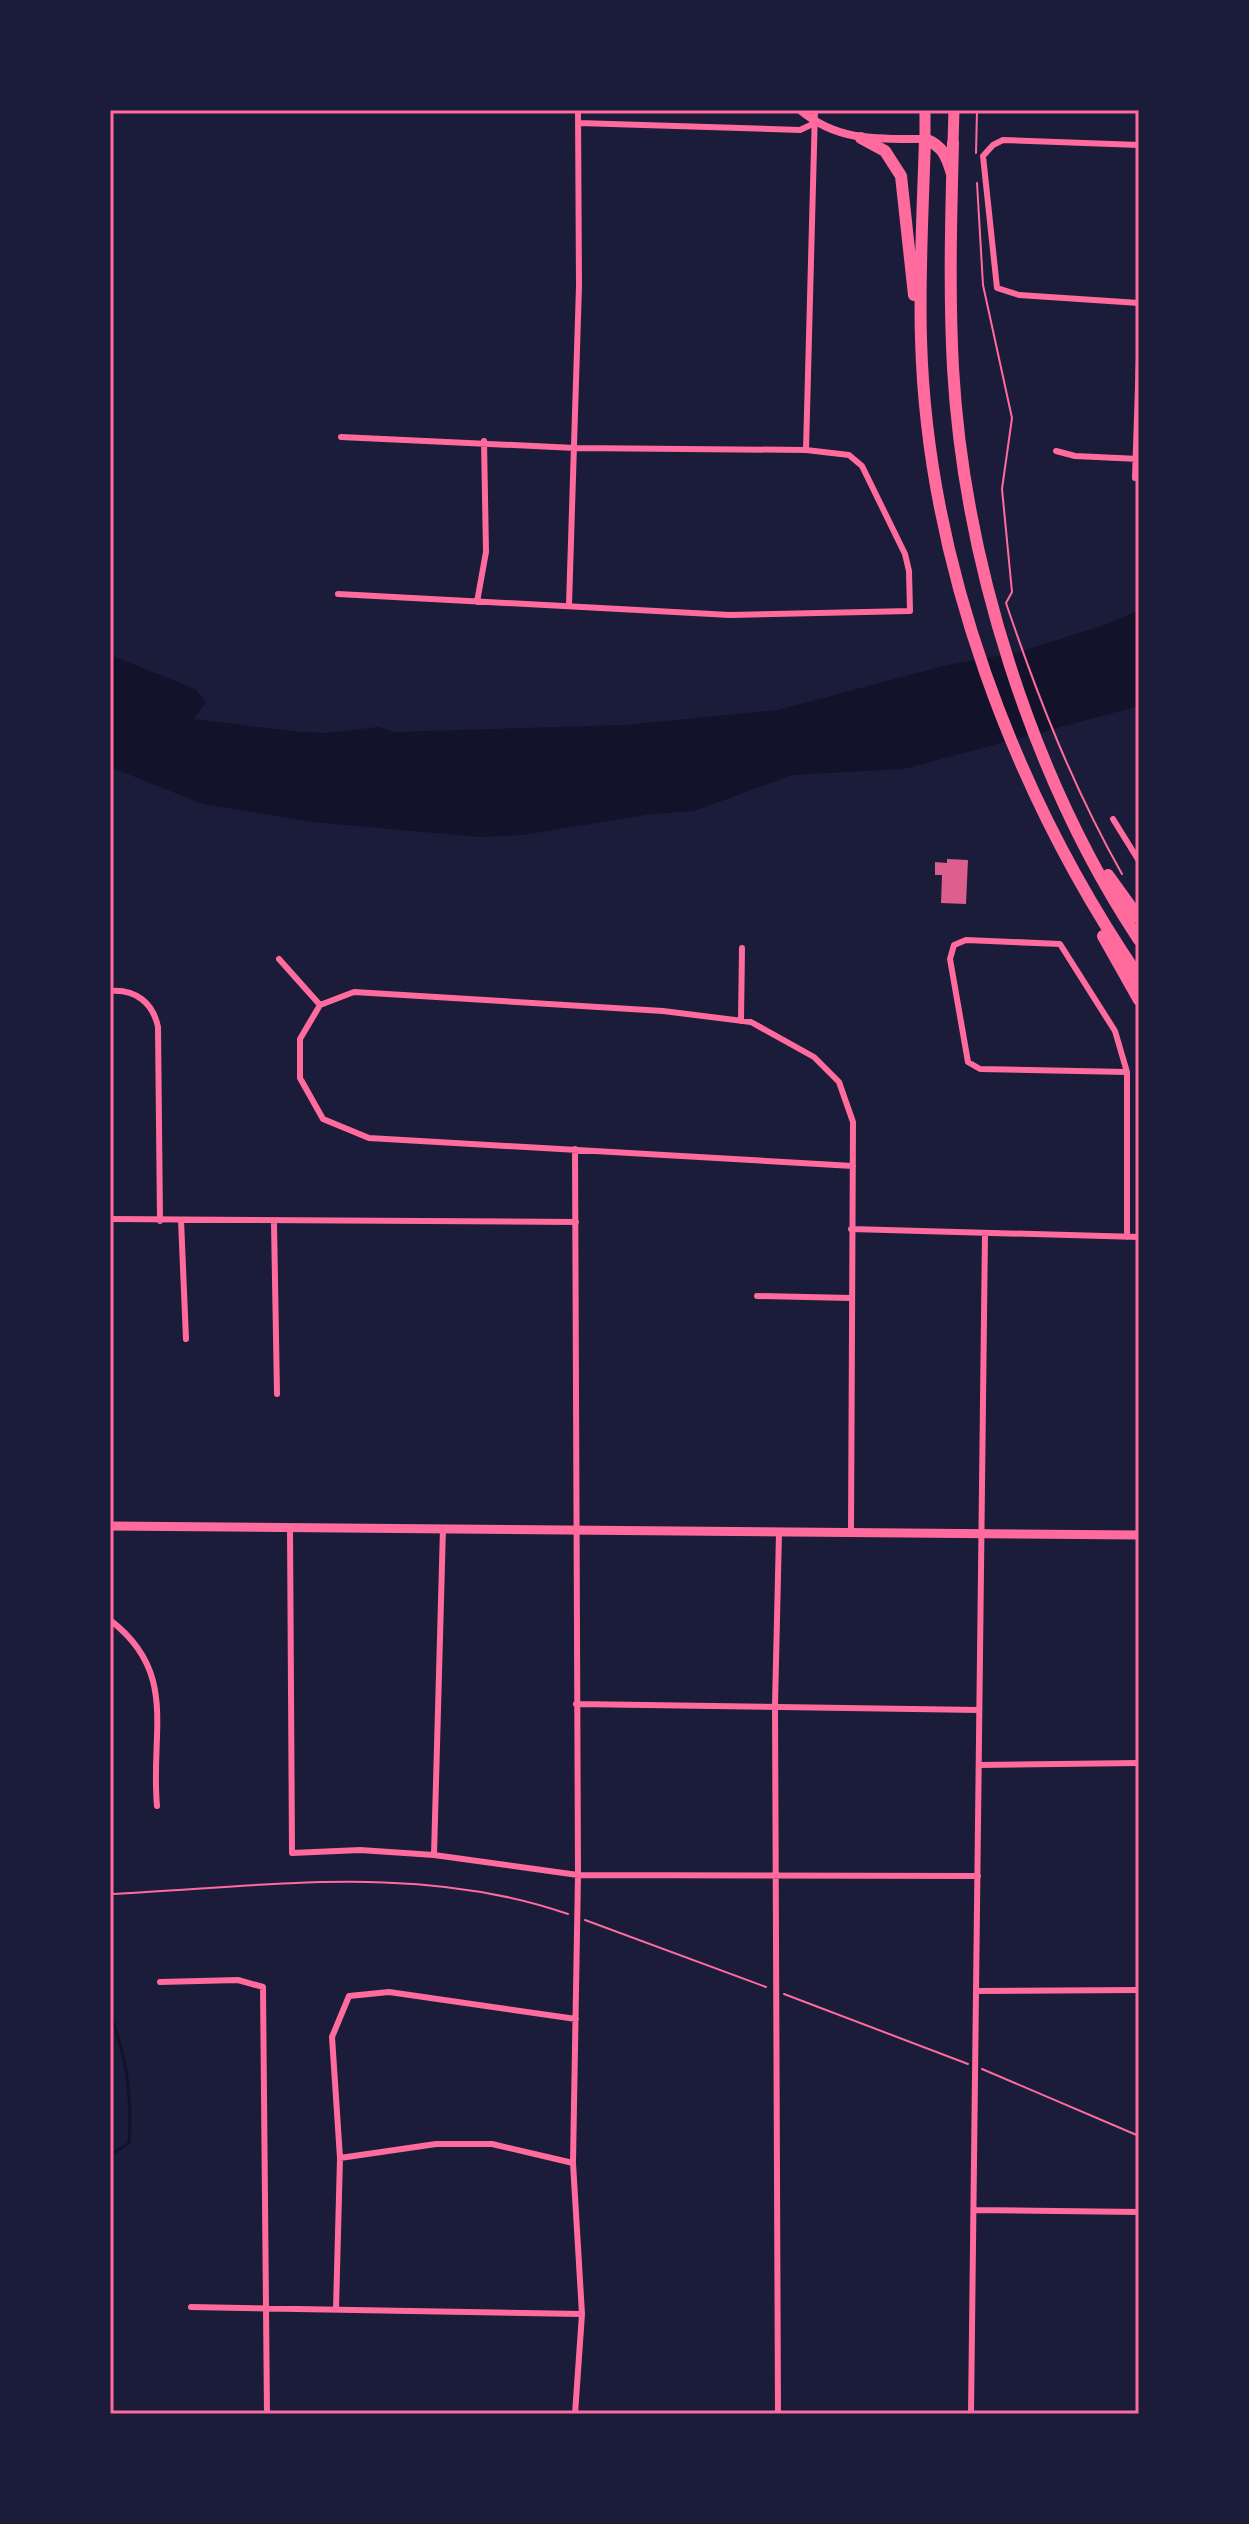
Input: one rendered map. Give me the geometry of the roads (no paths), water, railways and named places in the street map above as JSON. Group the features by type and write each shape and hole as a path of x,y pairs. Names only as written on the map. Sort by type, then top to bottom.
{"highway":[{"path":"921,341 925,110"},
{"path":"954,110 951,304 959,428 976,532 996,615 1019,687 1065,804 1139,940"},
{"path":"861,138 885,151 901,176 935,473 970,621 1014,747 1044,815 1111,953 1139,1000"},
{"path":"925,139 935,143 946,155 952,174"},
{"path":"1080,836 1139,918"},
{"path":"1076,879 1139,977"}],"main road":[{"path":"110,1526 1139,1535"}],"street":[{"path":"569,605 575,448 578,110"},
{"path":"800,110 815,123 845,136 925,139"},
{"path":"806,450 815,110"},
{"path":"579,123 800,130 815,123"},
{"path":"1139,145 1003,140 983,156 997,288 1019,295 1139,303"},
{"path":"1135,478 1139,356"},
{"path":"338,594 730,615 910,611 909,571 905,554 862,466 849,455 806,450 575,448 484,441 341,437"},
{"path":"477,602 486,552 484,441"},
{"path":"1056,451 1075,456 1138,459"},
{"path":"1113,819 1139,861"},
{"path":"1127,1072 980,1069 968,1062 950,959 954,945 966,940 1060,944 1115,1031 1127,1072 1127,1237"},
{"path":"741,1021 742,948"},
{"path":"279,959 320,1005"},
{"path":"110,991 142,998 155,1010 157,1018 160,1221"},
{"path":"851,1534 851,1229 853,1166 853,1122 839,1082 814,1057 751,1022 663,1011 354,992 320,1005 300,1039 300,1078 323,1119 369,1138 853,1166"},
{"path":"575,1149 578,1875 573,2163 582,2314 575,2414"},
{"path":"110,1219 274,1223 576,1222"},
{"path":"181,1220 186,1339"},
{"path":"274,1223 277,1394"},
{"path":"851,1229 1139,1237"},
{"path":"971,2414 985,1233"},
{"path":"757,1296 851,1298"},
{"path":"290,1527 292,1853 360,1850 434,1855 578,1875 978,1876"},
{"path":"434,1855 443,1528"},
{"path":"778,2414 775,1705 779,1533"},
{"path":"110,1620 131,1636 151,1666 157,1691 154,1774 157,1806"},
{"path":"576,1704 979,1710"},
{"path":"979,1765 1139,1763"},
{"path":"160,1982 238,1980 263,1987 267,2414"},
{"path":"976,1991 1139,1990"},
{"path":"336,2309 340,2158 332,2037 349,1996 389,1992 576,2019"},
{"path":"340,2158 436,2144 492,2144 573,2163"},
{"path":"974,2210 1139,2212"},
{"path":"191,2307 582,2314"}],"waterway":[{"path":"110,2014 124,2062 130,2126 129,2143 110,2155"}]}
